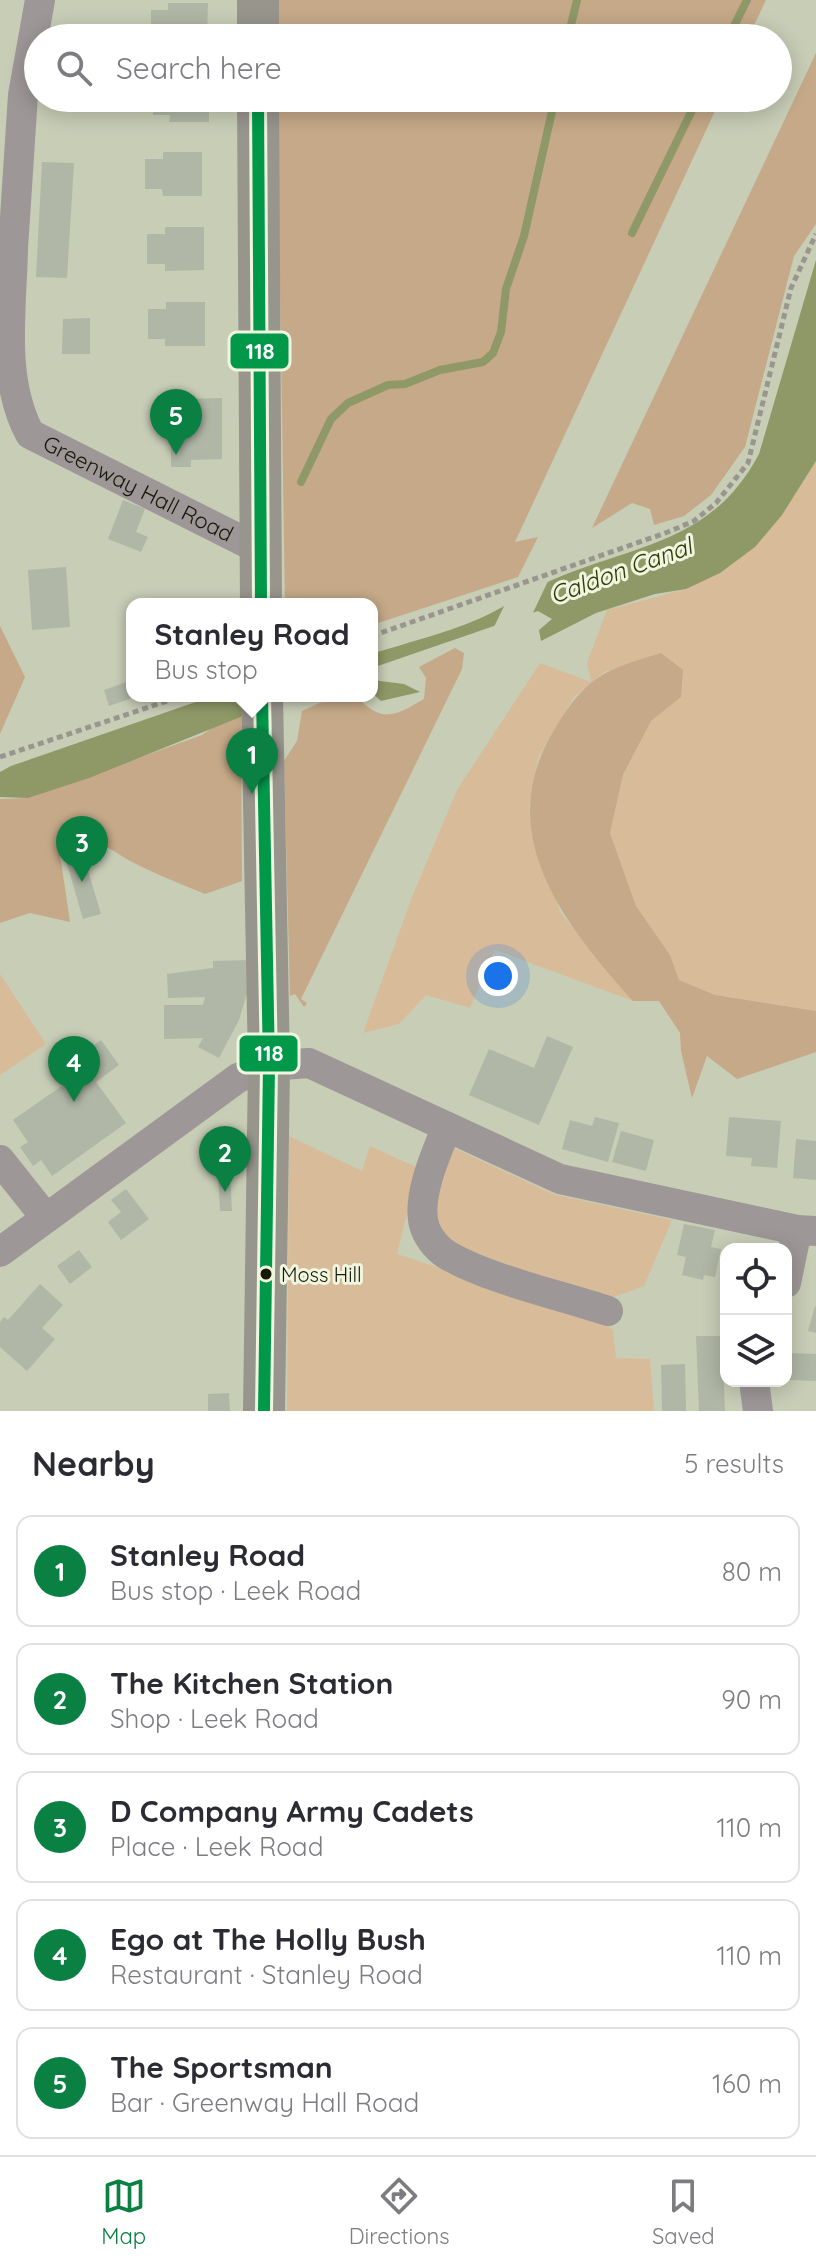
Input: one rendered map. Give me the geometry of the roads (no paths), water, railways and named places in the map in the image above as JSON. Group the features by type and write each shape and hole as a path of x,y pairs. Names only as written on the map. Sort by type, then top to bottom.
{"highway":[{"path":"258,0 258,24"},
{"path":"258,112 261,598"},
{"path":"262,702 269,1066 264,1411"}],"street":[{"name":"Greenway Hall Road","path":"32,24 40,0"},
{"name":"Greenway Hall Road","path":"24,48 11,87 7,242 10,381 16,409 30,434 261,550"},
{"path":"0,1252 238,1078 269,1066 309,1063 560,1179 806,1231 792,1267"},
{"path":"447,1127 428,1173 425,1201 424,1227 437,1248 469,1265 608,1311"},
{"path":"3,1169 46,1218"},
{"path":"755,1387 758,1411"}],"water":[{"name":"Caldon Canal","path":"816,260 816,461 782,515 755,547 720,573 686,589 655,594 596,613 541,641 539,630 552,619 538,611 378,666 378,652 479,619 552,580 642,548 695,523 719,506 740,483 759,454"},
{"path":"378,681 404,684 420,692 381,701 378,698"},
{"path":"196,702 278,702 89,778 28,798 0,797 0,772"}],"waterway":[{"path":"571,24 577,0"},
{"path":"735,24 747,0"},
{"path":"301,482 331,419 348,403 388,385 405,384 440,370 483,362 493,353 501,332 506,289 524,236 552,112"},
{"path":"632,233 691,112"}],"place":[{"name":"The Sportsman","path":"176,455"},
{"name":"Stanley Road","path":"252,794"},
{"name":"D Company Army Cadets","path":"82,882"},
{"name":"Ego at The Holly Bush","path":"74,1102"},
{"name":"The Kitchen Station","path":"225,1192"},
{"name":"Moss Hill","path":"266,1274"}]}
